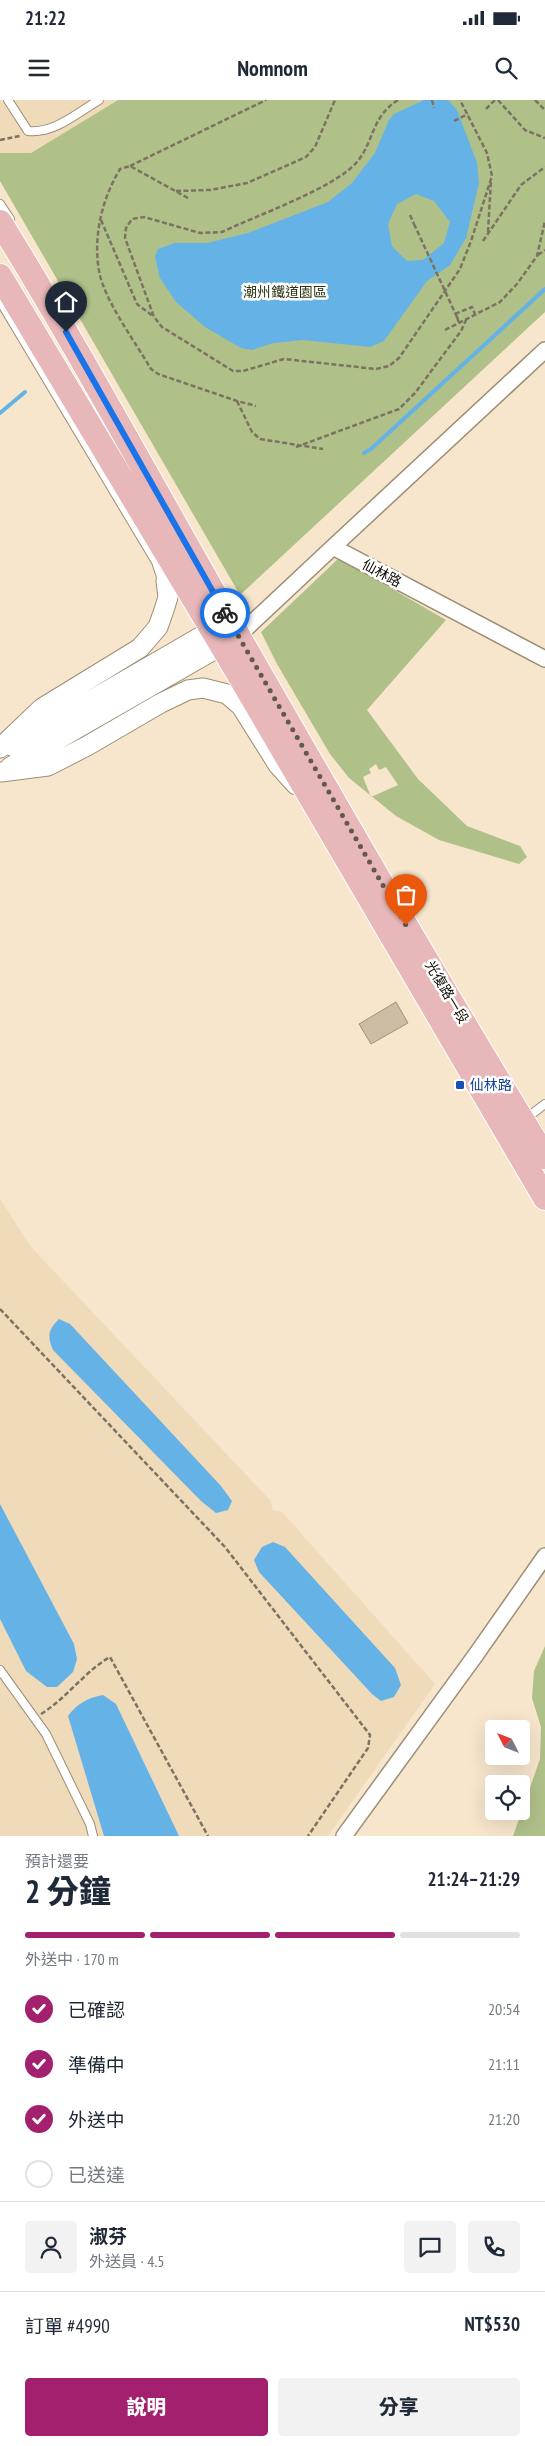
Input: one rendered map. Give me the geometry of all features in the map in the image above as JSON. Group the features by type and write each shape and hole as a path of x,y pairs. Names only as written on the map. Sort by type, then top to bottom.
{"main road":[{"path":"8,225 114,416 226,627"},
{"path":"0,276 170,558 226,627"},
{"name":"光復路一段","path":"226,627 311,800 514,1126 545,1156"},
{"name":"光復路一段","path":"226,627 514,1126 545,1198"}],"street":[{"path":"1,772 226,627 333,547 545,350"},
{"name":"仙林路","path":"333,547 545,658"},
{"path":"0,748 42,708 140,648 158,627 168,597 166,580 170,558"},
{"path":"0,752 226,627"},
{"path":"1,772 48,766 87,746 161,702 188,690 203,688 227,694 241,706 278,765 311,800"},
{"path":"344,1836 545,1556"}],"lane":[{"path":"8,100 28,131 41,132 54,127 99,100"},
{"path":"0,204 8,225"},
{"path":"35,263 134,433"},
{"path":"0,301 156,562 168,597"},
{"path":"514,1126 545,1104"},
{"path":"0,1670 50,1742 94,1836"}],"path":[{"path":"256,406 158,374 151,369 107,293 99,272 98,246 100,217 111,184 120,169 130,166 266,100"},
{"path":"174,190 210,190 247,183 306,157 315,147 335,100"},
{"path":"154,317 125,238 126,228 132,219 144,217 200,233 222,232 340,178 358,161 374,126 389,106 398,100"},
{"path":"432,100 434,108"},
{"path":"460,100 488,153 492,176 488,234"},
{"path":"486,109 495,100 525,130 545,138"},
{"path":"535,100 545,110"},
{"path":"454,121 468,114"},
{"path":"0,140 17,138 28,131"},
{"path":"130,166 188,198"},
{"path":"483,241 521,184 545,167"},
{"path":"100,217 137,304 154,317 162,327 233,371 243,371 284,359 376,369 390,366 399,358 460,269 472,242 492,176"},
{"path":"410,215 459,322"},
{"path":"537,256 545,222"},
{"path":"445,330 500,302 517,284 537,256 545,250"},
{"path":"456,316 472,308 475,314"},
{"path":"296,446 399,409 415,393 461,331 467,318"},
{"path":"236,401 252,432 260,439 323,450"},
{"path":"0,1310 226,1547 370,1735 368,1748 308,1836"},
{"path":"34,1718 51,1708 94,1666 110,1657 208,1836"}],"shaded area":[{"path":"0,100 118,100 31,153 0,153"},
{"path":"0,1199 31,1247 270,1500 273,1510 282,1512 435,1684 328,1836 0,1836"}],"green space":[{"name":"潮州鐵道園區","path":"118,100 545,100 545,312 240,595 0,181 0,153 31,153"},
{"path":"339,558 446,620 367,710 418,779 467,826 520,846 527,857 519,864 439,840 396,816 372,797 398,785 386,767 379,770 376,764 369,769 371,773 363,777 370,795 349,778 330,754 277,664 261,632"},
{"path":"545,1646 545,1836 513,1836 519,1820 530,1820 530,1788 540,1759 541,1727 532,1698 534,1671"}],"water":[{"path":"424,100 448,100 457,110 477,163 479,183 466,238 450,265 427,281 384,341 370,347 303,340 274,343 252,350 241,348 205,327 176,302 160,278 155,257 158,249 175,243 207,243 248,233 328,202 352,183 375,153 389,120 394,114","holes":["416,194 434,201 450,222 444,243 423,260 407,261 392,246 388,224 397,204"]},
{"path":"59,1319 70,1324 221,1486 232,1501 228,1510 216,1513 201,1501 53,1350 49,1337 51,1330"},
{"path":"0,1504 74,1644 77,1659 73,1672 57,1687 47,1687 26,1671 0,1619"},
{"path":"273,1542 285,1547 395,1668 401,1685 394,1697 381,1701 372,1694 259,1572 254,1560 262,1547"},
{"path":"103,1695 116,1704 179,1836 104,1836 68,1716 83,1702"}],"building":[{"path":"396,1002 408,1023 371,1044 359,1024"}],"waterway":[{"path":"364,453 371,449 545,289"},
{"path":"0,413 25,392"}],"way so far":[{"path":"225,613 406,925"}],"place":[{"name":"仙林路","path":"460,1085"}],"route":[{"path":"66,332 225,613"}]}
